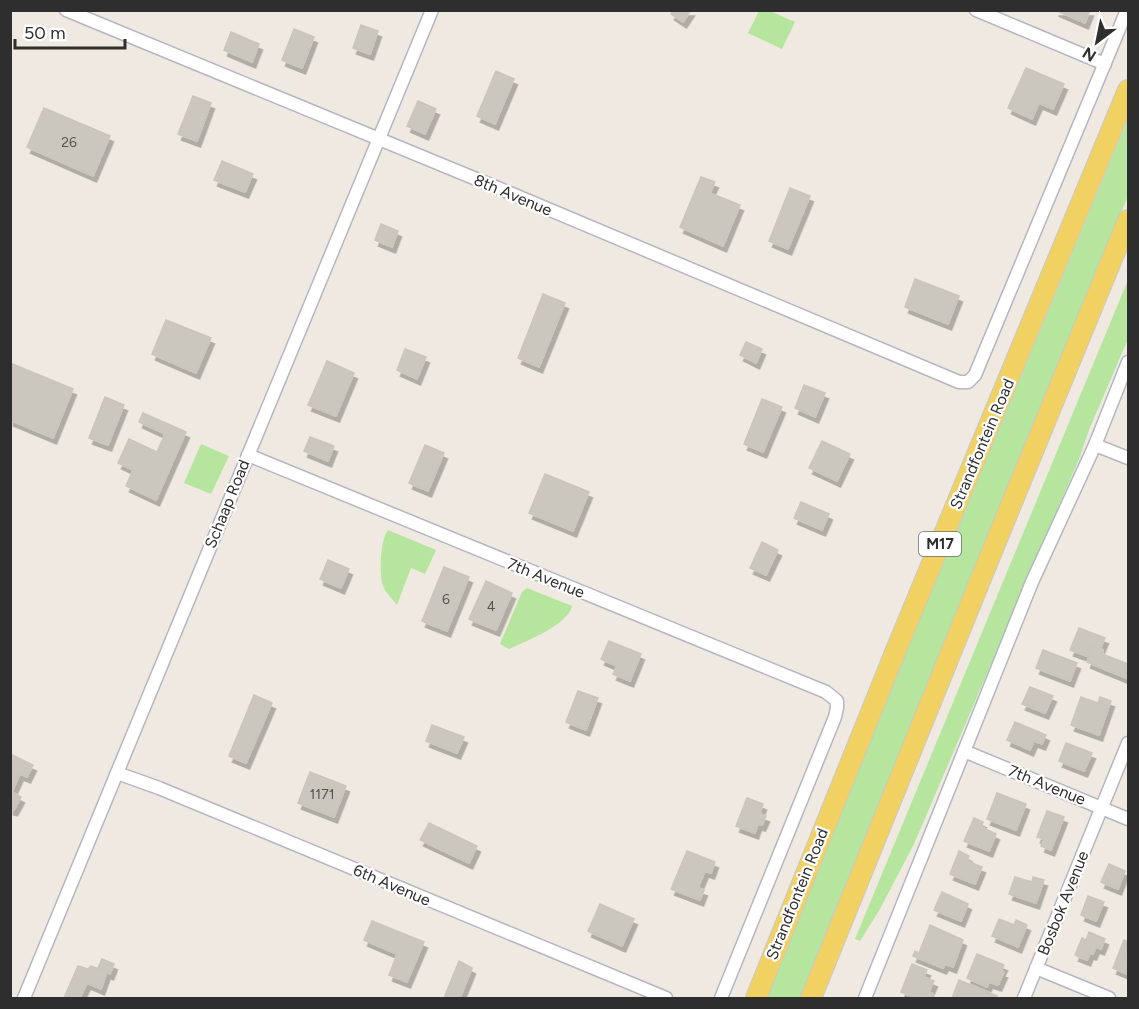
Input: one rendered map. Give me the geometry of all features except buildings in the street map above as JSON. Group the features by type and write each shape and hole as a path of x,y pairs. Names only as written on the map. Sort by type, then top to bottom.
{"main road":[{"name":"Strandfontein Road","path":"756,999 900,639 1128,90"},
{"path":"811,999 1128,220"}],"street":[{"name":"8th Avenue","path":"66,10 959,382 968,382 975,375 1105,64"},
{"name":"Schaap Road","path":"24,999 432,10"},
{"path":"976,10 1105,64 1127,10"},
{"path":"865,999 1032,582 1095,445 1128,362"},
{"path":"1095,445 1128,458"},
{"name":"7th Avenue","path":"248,455 826,692 837,701 837,708 721,999"},
{"name":"Bosbok Avenue","path":"1024,999 1128,743"},
{"name":"7th Avenue","path":"964,751 1128,819"},
{"name":"6th Avenue","path":"117,772 666,999"},
{"path":"1036,968 1110,999"}],"green space":[{"path":"759,11 770,11 795,22 782,49 748,33"},
{"path":"1128,119 1128,196 800,998 767,998 899,670"},
{"path":"1128,280 1128,339 1079,459 914,844 880,909 860,941 855,939"},
{"path":"201,444 229,456 211,494 184,483"},
{"path":"388,530 436,550 425,574 411,568 397,605 385,590 381,577 383,542"},
{"path":"527,588 572,606 569,613 555,626 509,649 500,644 522,592"}]}
